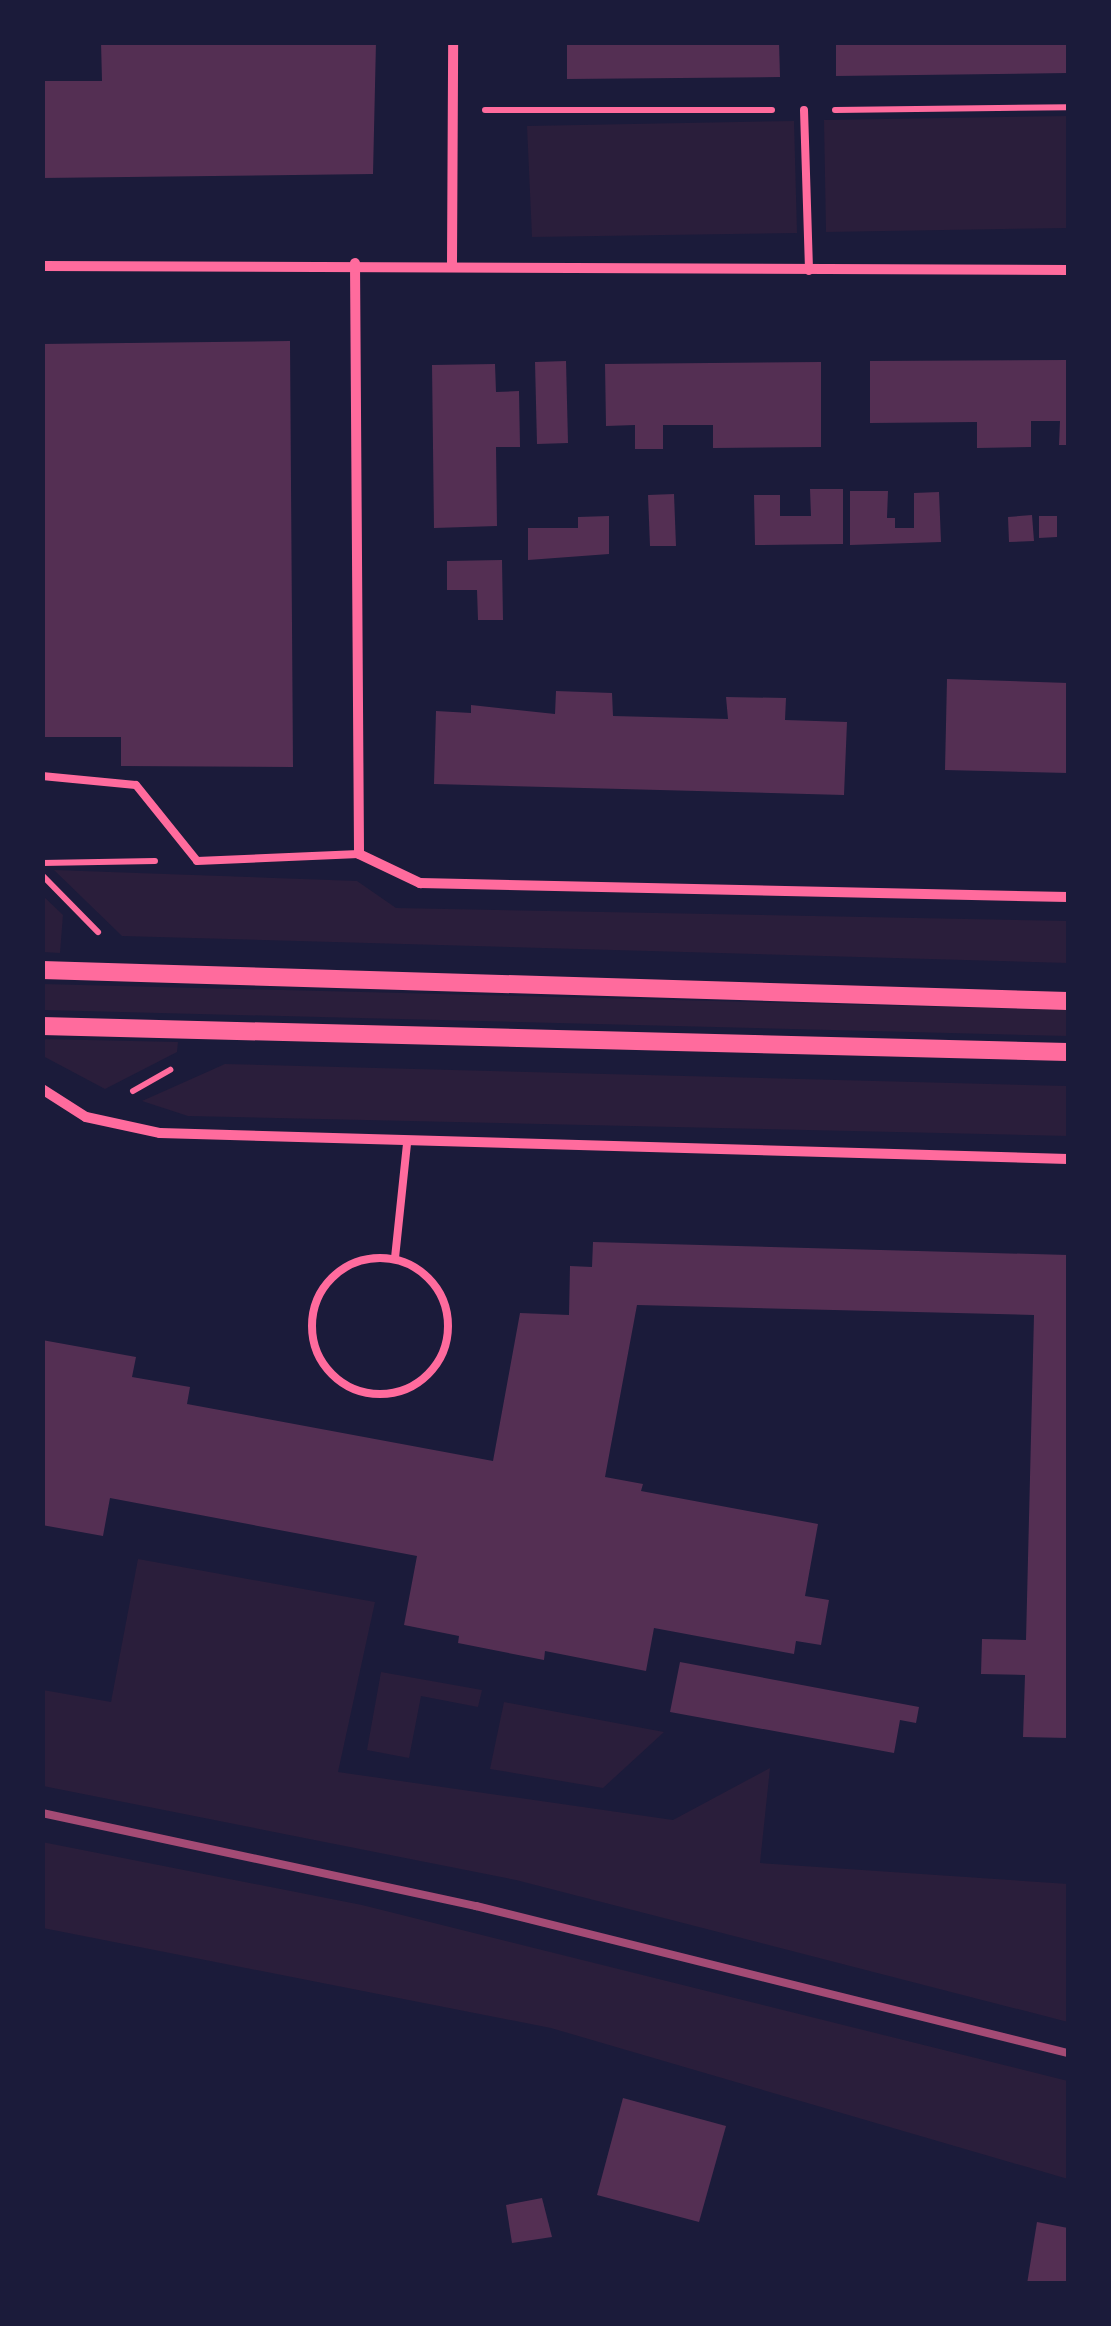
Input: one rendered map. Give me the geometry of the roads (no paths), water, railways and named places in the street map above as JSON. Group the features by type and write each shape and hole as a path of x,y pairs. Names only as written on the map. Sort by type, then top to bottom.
{"street":[{"path":"452,262 453,42"},
{"path":"42,266 452,262 809,274 1068,270"},
{"path":"355,263 360,854 420,883 1068,897"},
{"path":"42,970 1068,1002"},
{"path":"42,1026 1068,1052"},
{"path":"42,1089 86,1117 160,1133 407,1144 1068,1159"}],"lane":[{"path":"804,110 809,274"},
{"path":"42,776 136,786 196,861 360,854"},
{"path":"395,1258 407,1144"},
{"path":"395,1258 419,1268 444,1297 447,1349 406,1392 370,1396 330,1376 312,1338 318,1294 360,1260 395,1258"}],"railway":[{"path":"42,1813 476,1906 1068,2053"}]}
